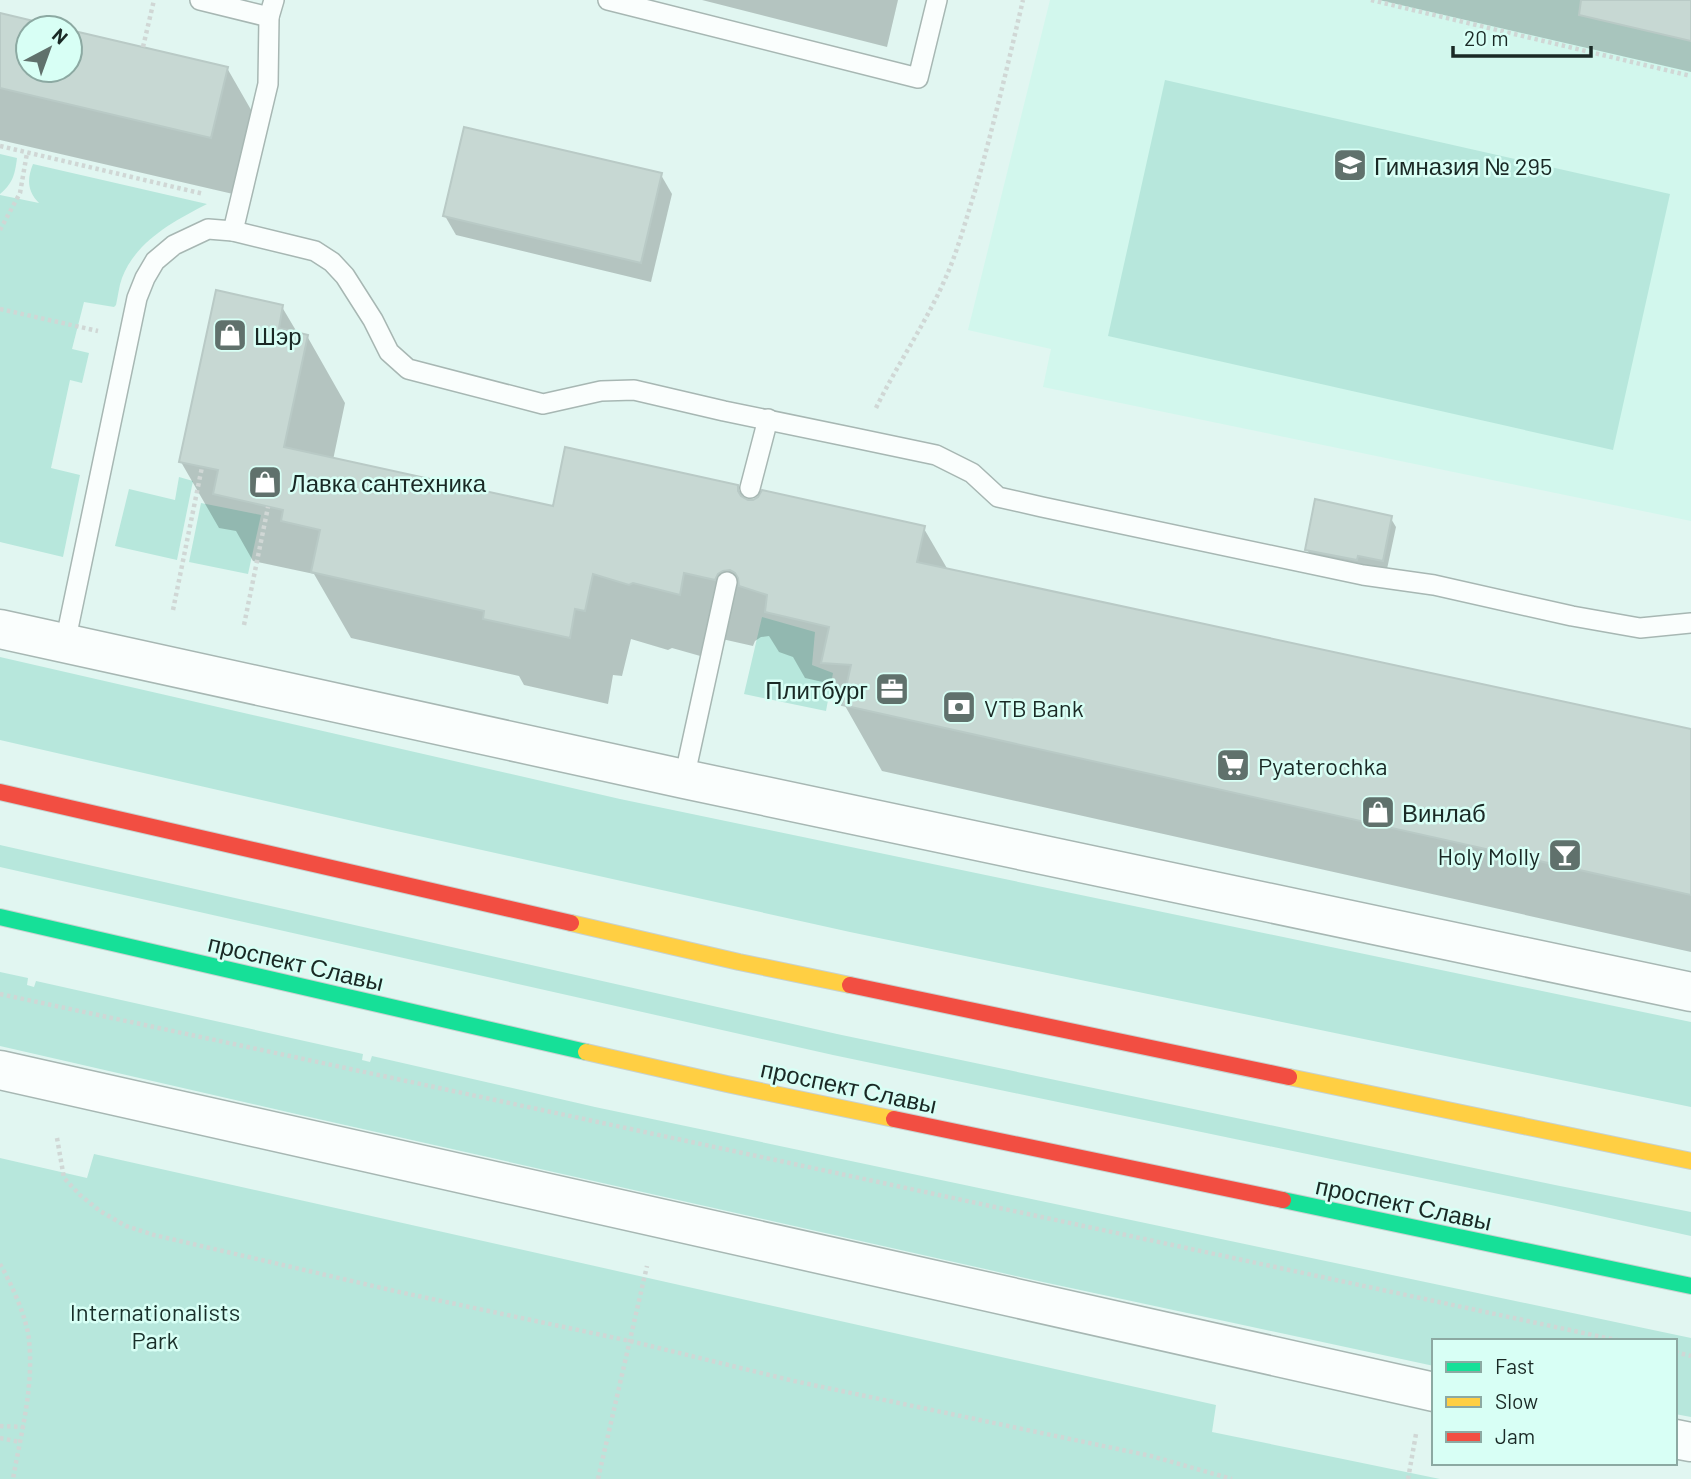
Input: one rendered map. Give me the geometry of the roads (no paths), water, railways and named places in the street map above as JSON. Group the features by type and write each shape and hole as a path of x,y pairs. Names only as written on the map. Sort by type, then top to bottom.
{"main road":[{"path":"0,792 739,962 1691,1161"},
{"name":"проспект Славы","path":"0,918 740,1087 1691,1286"}],"street":[{"path":"0,629 684,779 1691,992"},
{"path":"0,1070 1432,1392"}],"lane":[{"path":"200,0 272,8 268,84 233,231"},
{"path":"608,0 918,78 937,0"},
{"path":"65,643 137,298 155,261 174,245 208,229 233,231 315,251 332,262 345,276 373,320 389,352 408,369 544,404 601,391 634,390 936,455 972,473 998,497 1056,510 1363,575 1434,584 1572,616 1640,628 1691,622"},
{"path":"750,488 768,419"},
{"path":"684,779 726,583"}],"place":[{"name":"Гимназия № 295","path":"1350,165"},
{"name":"Шэр","path":"230,335"},
{"name":"Лавка сантехника","path":"265,482"},
{"name":"Плитбург","path":"892,689"},
{"name":"VTB Bank","path":"959,707"},
{"name":"Pyaterochka","path":"1233,765"},
{"name":"Винлаб","path":"1378,812"},
{"name":"Holy Molly","path":"1565,855"}],"park label":[{"name":"Internationalists Park","path":"155,1325"}]}
